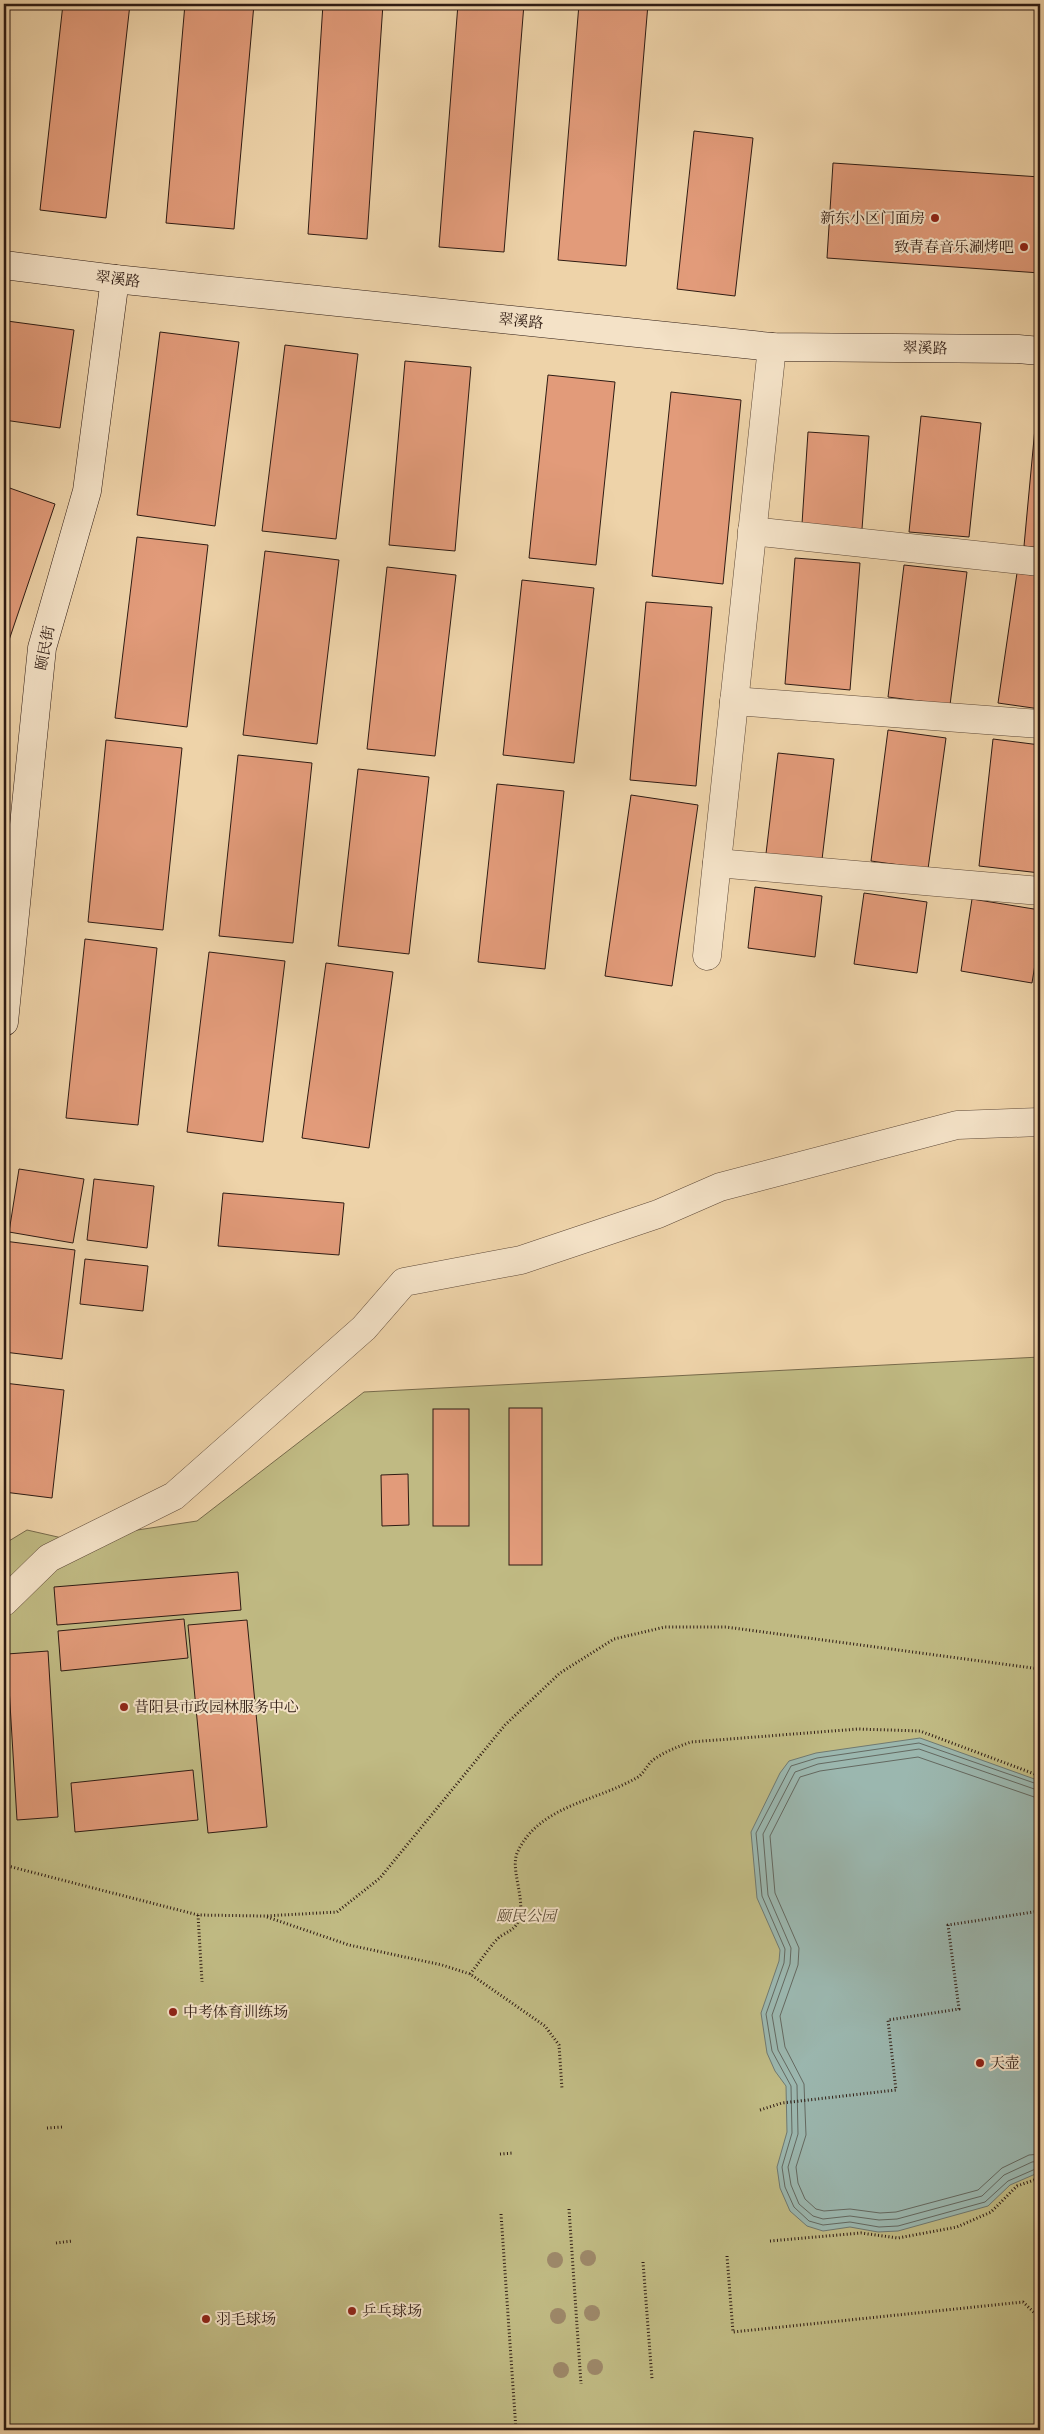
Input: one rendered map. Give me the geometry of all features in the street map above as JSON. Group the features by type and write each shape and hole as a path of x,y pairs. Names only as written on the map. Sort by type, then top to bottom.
{"street":[{"name":"翠溪路","path":"4,265 114,280 772,347 1018,349 1040,351"},
{"name":"颐民街","path":"4,1022 5,994 42,648 87,491 114,280"},
{"path":"707,956 772,347"},
{"path":"752,531 1040,562"},
{"path":"734,701 1040,724"},
{"path":"717,863 1040,891"},
{"path":"4,1602 49,1558 174,1496 364,1328 404,1282 520,1260 658,1214 720,1187 957,1125 1040,1122"}],"path":[{"path":"4,1865 198,1915 265,1916 337,1912 380,1878 505,1726 560,1673 614,1639 665,1627 726,1627 1040,1669"},
{"path":"470,1974 500,1936 511,1932 520,1919 520,1887 516,1872 516,1854 524,1840 545,1820 570,1805 598,1797 640,1776 652,1761 672,1749 690,1742 858,1729 920,1732 1040,1776"},
{"path":"760,2110 782,2103 896,2090 888,2020 959,2009 948,1925 1040,1911"},
{"path":"198,1915 202,1982"},
{"path":"265,1916 349,1944 442,1965 470,1974 545,2026 559,2045 562,2088"},
{"path":"47,2128 63,2128"},
{"path":"500,2154 513,2153"},
{"path":"770,2241 861,2233 898,2238 957,2227 991,2212 1017,2186 1040,2178"},
{"path":"569,2209 581,2384"},
{"path":"501,2214 516,2430"},
{"path":"56,2243 72,2241"},
{"path":"727,2256 733,2332 1023,2302 1040,2318"},
{"path":"643,2262 652,2379"}],"green space":[{"name":"颐民公园","path":"1040,1357 1040,2430 4,2430 4,1544 27,1530 71,1540 197,1521 364,1392"}],"water":[{"path":"920,1738 1040,1781 1040,2172 1010,2185 988,2206 898,2231 878,2232 850,2227 823,2231 807,2226 790,2211 780,2188 777,2167 787,2132 786,2086 775,2071 767,2053 761,2013 779,1961 780,1950 757,1898 751,1832 780,1773 789,1761 816,1753"}],"building":[{"path":"63,4 130,4 106,218 40,210"},
{"path":"185,4 254,4 234,229 166,223"},
{"path":"323,4 383,4 367,239 308,234"},
{"path":"458,4 524,4 504,252 439,247"},
{"path":"579,4 648,4 626,266 558,260"},
{"path":"694,131 753,138 735,296 677,289"},
{"name":"新东小区门面房","path":"833,163 1040,177 1040,273 827,258"},
{"path":"7,321 74,330 60,428 4,420 4,341"},
{"path":"160,332 239,342 215,526 137,515"},
{"path":"285,345 358,354 336,539 262,531"},
{"path":"405,361 471,367 455,551 389,545"},
{"path":"548,375 615,382 596,565 529,558"},
{"path":"671,392 741,400 723,584 652,576"},
{"path":"921,416 981,423 969,537 909,532"},
{"path":"1035,428 1040,429 1040,548 1024,546"},
{"path":"808,432 869,436 862,529 802,524"},
{"path":"4,486 55,504 4,655"},
{"path":"137,537 208,545 187,727 115,718"},
{"path":"265,551 339,560 317,744 243,735"},
{"path":"795,558 860,563 850,690 785,684"},
{"path":"904,565 967,572 950,705 888,697"},
{"path":"387,567 456,575 435,756 367,749"},
{"path":"1017,573 1040,576 1040,709 998,703"},
{"path":"522,580 594,588 574,763 503,755"},
{"path":"646,602 712,607 696,786 630,780"},
{"path":"888,730 946,738 928,869 871,861"},
{"path":"993,739 1040,745 1040,873 979,866"},
{"path":"106,740 182,748 163,930 88,922"},
{"path":"778,753 834,759 821,868 765,862"},
{"path":"238,755 312,763 293,943 219,936"},
{"path":"358,769 429,777 409,954 338,946"},
{"path":"497,784 564,791 545,969 478,962"},
{"path":"631,795 698,805 672,986 605,976"},
{"path":"755,887 822,896 815,957 748,948"},
{"path":"864,893 927,902 917,973 854,964"},
{"path":"972,899 1040,910 1040,933 1032,983 961,971"},
{"path":"85,939 157,948 138,1125 66,1118"},
{"path":"209,952 285,961 263,1142 187,1132"},
{"path":"326,963 393,972 369,1148 302,1138"},
{"path":"19,1169 84,1179 73,1243 9,1232"},
{"path":"94,1179 154,1186 147,1248 87,1240"},
{"path":"223,1193 344,1203 339,1255 218,1246"},
{"path":"4,1241 75,1250 62,1359 4,1352"},
{"path":"85,1259 148,1266 143,1311 80,1304"},
{"path":"4,1383 64,1390 52,1498 4,1492"},
{"path":"509,1408 542,1408 542,1565 509,1565"},
{"path":"433,1409 469,1409 469,1526 433,1526"},
{"path":"408,1474 409,1525 382,1526 381,1475"},
{"path":"238,1572 241,1610 57,1625 54,1587"},
{"path":"184,1619 188,1658 61,1671 58,1631"},
{"path":"247,1620 267,1827 208,1833 188,1625"},
{"path":"48,1651 58,1817 17,1820 7,1654"},
{"path":"193,1770 198,1820 75,1832 71,1783"}],"place":[{"name":"新东小区门面房","path":"935,218"},
{"name":"致青春音乐涮烤吧","path":"1024,247"},
{"name":"昔阳县市政园林服务中心","path":"124,1707"},
{"name":"中考体育训练场","path":"173,2012"},
{"name":"天壶","path":"980,2063"},
{"name":"乒乓球场","path":"352,2311"},
{"name":"羽毛球场","path":"206,2319"}]}
